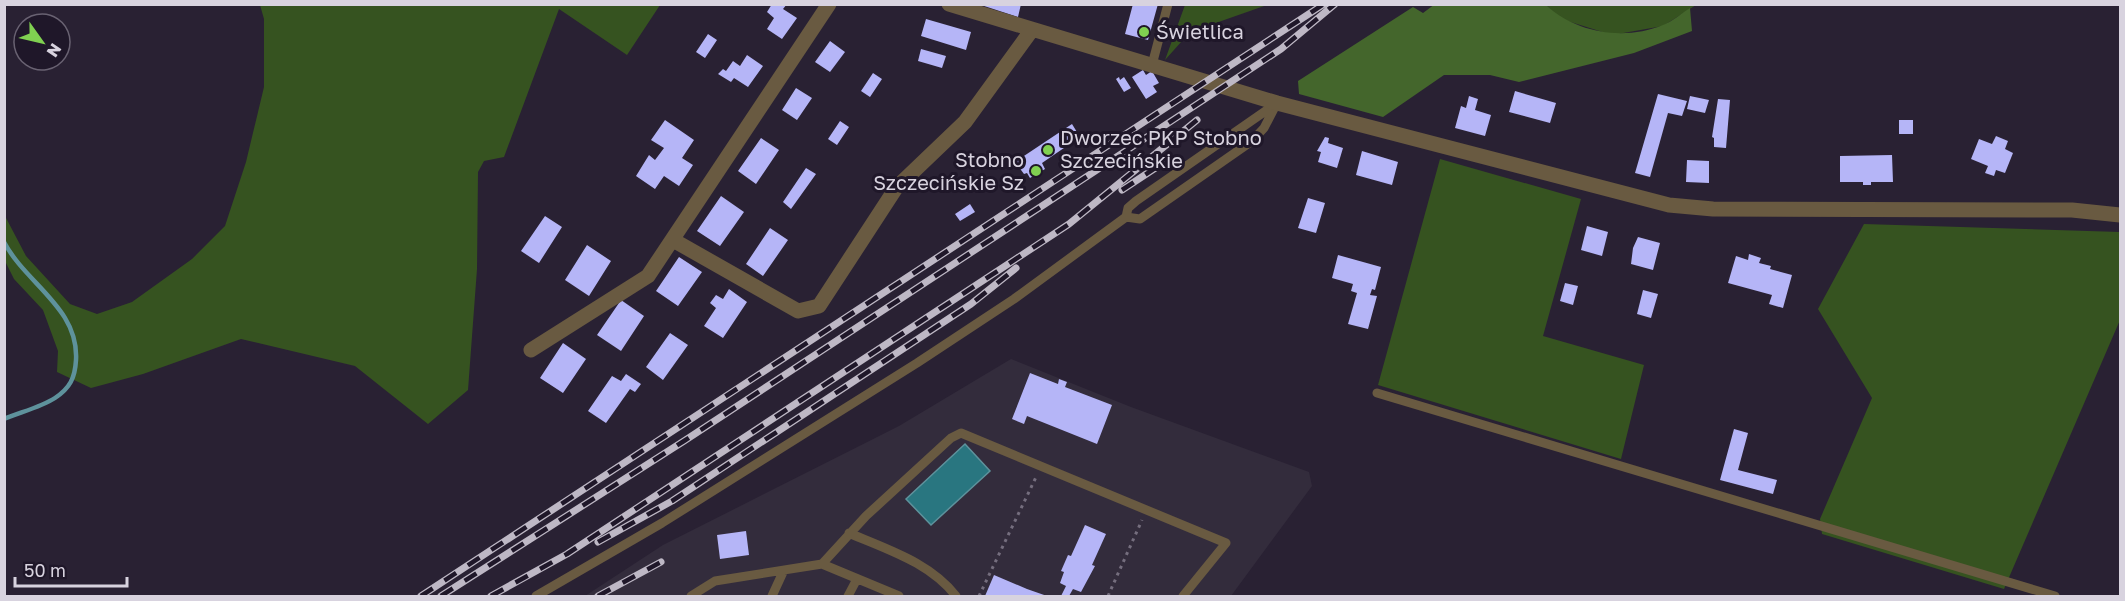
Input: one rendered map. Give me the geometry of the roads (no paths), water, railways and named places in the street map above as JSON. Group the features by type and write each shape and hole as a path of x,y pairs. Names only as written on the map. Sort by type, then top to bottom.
{"street":[{"path":"531,350 648,276 829,4"},
{"path":"949,4 1032,31 1277,103 1669,205 1713,209 2072,210 2121,215"},
{"path":"673,240 798,311 819,306 896,188 965,122 1032,31"}],"lane":[{"path":"1152,65 1168,4"},
{"path":"536,597 662,523 917,363 1014,299 1126,217 1128,208 1136,201 1277,103"},
{"path":"1126,217 1140,219 1251,141 1271,118 1277,103"},
{"path":"1377,393 2055,597"},
{"path":"822,564 849,533 951,438 961,433 1226,543 1184,597"},
{"path":"849,533 921,563 944,581 956,597"},
{"path":"690,597 715,581 822,564 899,597"},
{"path":"772,597 784,570"},
{"path":"848,597 857,579"}],"waterway":[{"path":"4,242 25,271 60,311 75,342 76,360 71,382 60,394 44,404 4,419"}],"railway":[{"path":"421,596 1324,4"},
{"path":"441,596 684,441 1281,49 1335,4"},
{"path":"491,596 567,554 1069,224 1197,120"},
{"path":"1122,190 1169,159"},
{"path":"598,542 672,501 971,304 1016,268"},
{"path":"598,596 661,562"}],"place":[{"name":"Świetlica","path":"1144,32"},
{"name":"Dworzec PKP Stobno Szczecińskie","path":"1048,150"},
{"name":"Stobno Szczecińskie Sz","path":"1036,171"}]}
